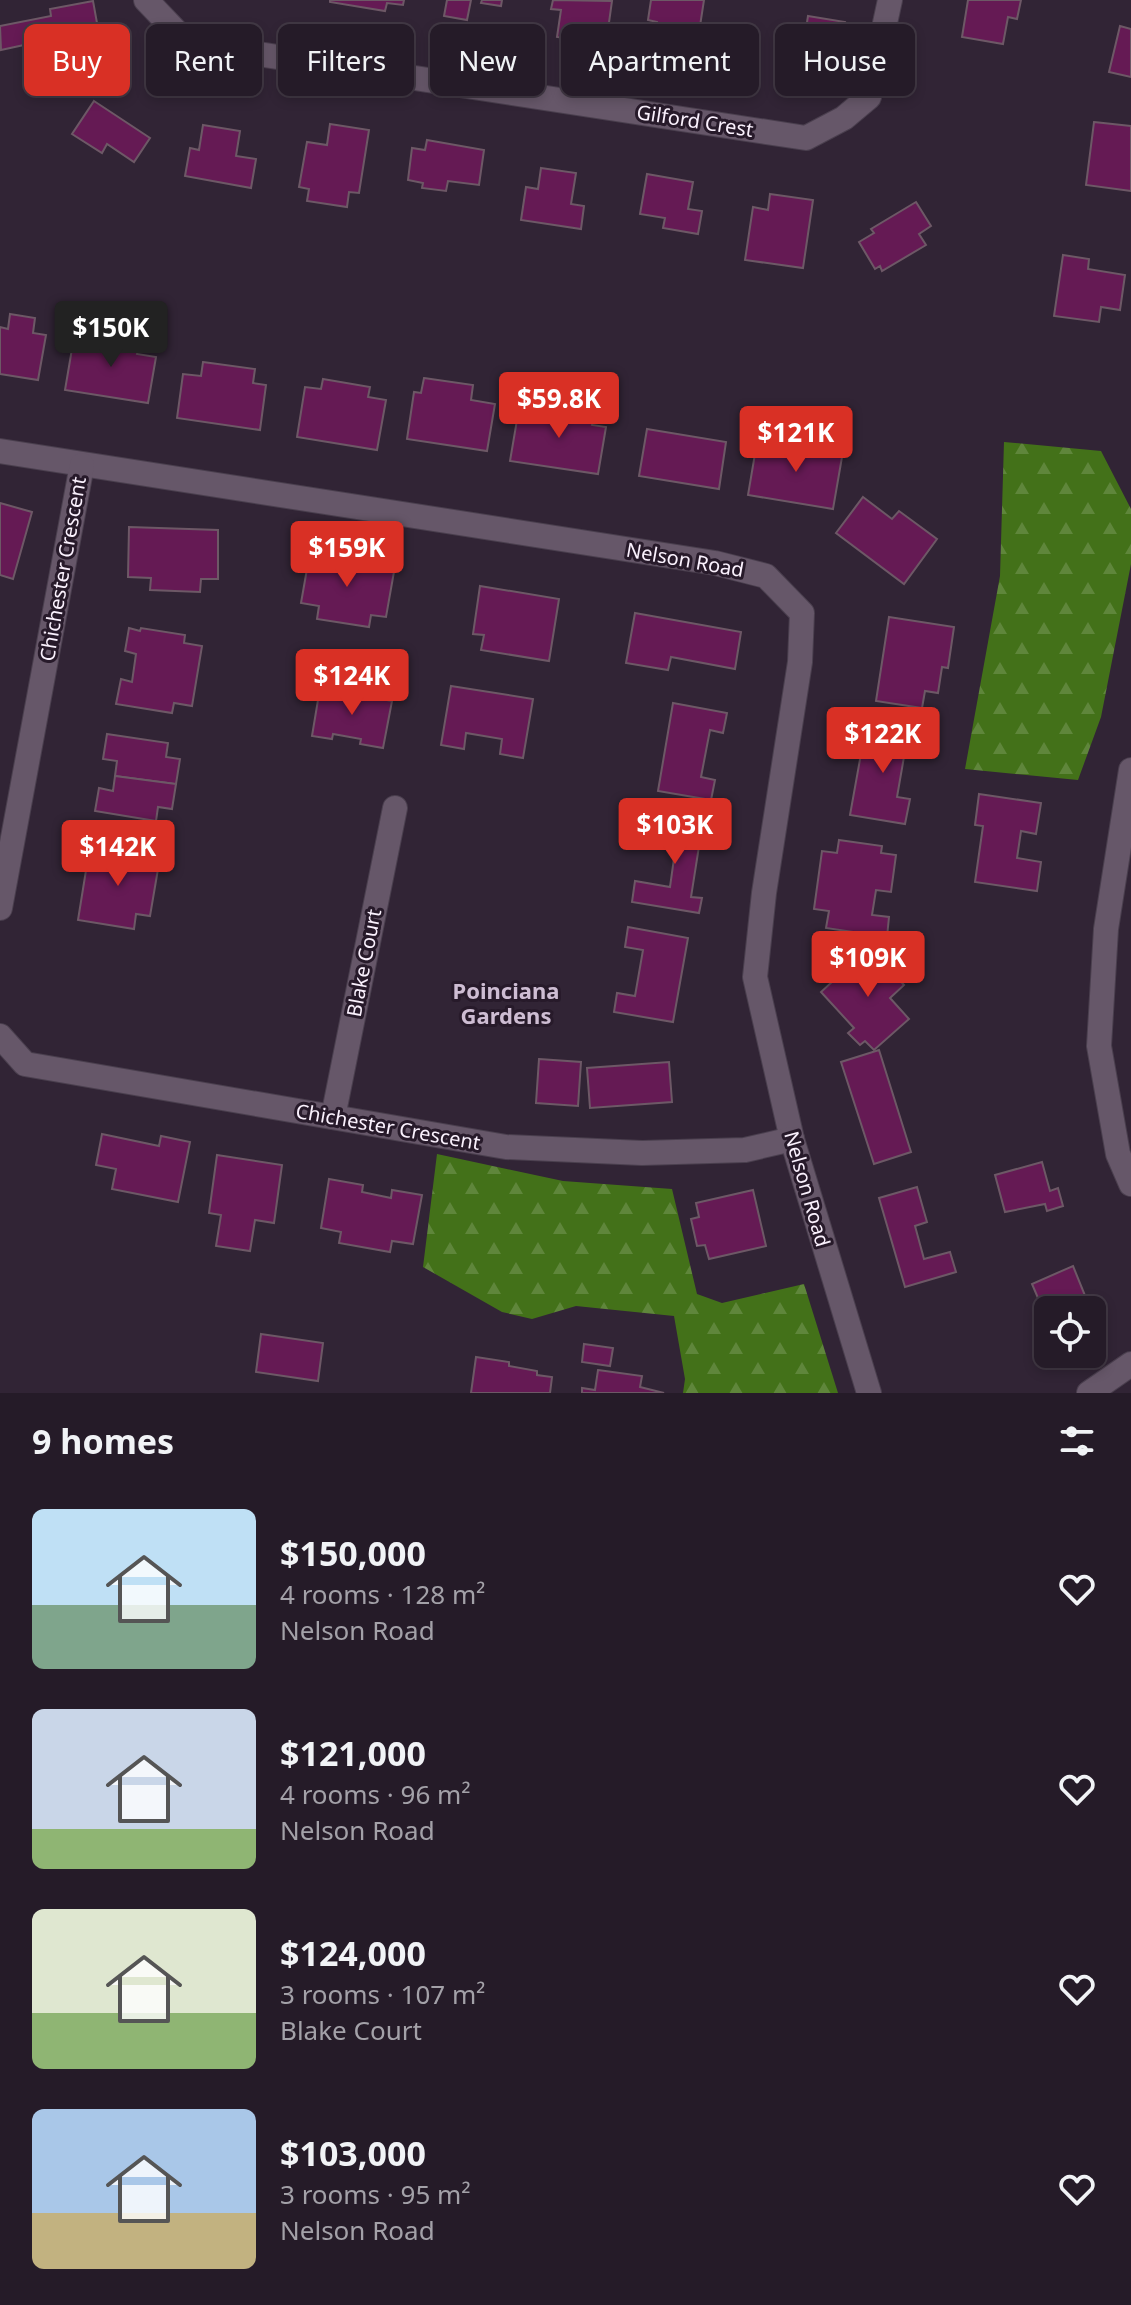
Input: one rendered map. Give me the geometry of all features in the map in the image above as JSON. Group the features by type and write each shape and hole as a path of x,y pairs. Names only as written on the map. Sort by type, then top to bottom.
{"street":[{"name":"Gilford Crest","path":"146,0 187,43 806,138 844,118 869,97 890,0"},
{"name":"Nelson Road","path":"0,451 715,563 766,576 802,613 800,662 764,893 755,977 792,1139 869,1393"},
{"name":"Chichester Crescent","path":"0,908 82,465"},
{"path":"1131,770 1106,929 1099,1046 1118,1154 1131,1184"},
{"name":"Blake Court","path":"333,1117 395,808"},
{"name":"Chichester Crescent","path":"0,1036 25,1064 506,1147 642,1153 745,1150 792,1139"},
{"path":"1089,1393 1131,1364"}],"green space":[{"path":"1004,442 1101,451 1131,509 1131,564 1101,717 1078,780 965,769 1000,576"},
{"path":"437,1154 563,1181 672,1189 697,1294 722,1303 804,1284 838,1393 683,1393 685,1379 674,1316 576,1306 532,1319 502,1312 423,1267"}],"building":[{"path":"330,0 404,0 403,5 387,3 385,11"},
{"path":"447,0 471,0 467,20 444,16"},
{"path":"482,0 502,0 501,6 481,3"},
{"path":"553,0 612,1 609,24 561,24 561,38 557,37 561,10 551,9"},
{"path":"651,0 704,0 700,24 657,24 648,20"},
{"path":"968,0 1021,0 1017,19 1008,17 1003,44 962,37"},
{"path":"93,1 97,24 24,24 24,45 1,50 0,26 51,16 50,9"},
{"path":"808,16 845,22 845,24 807,24"},
{"path":"1120,26 1131,29 1131,77 1109,72"},
{"path":"94,101 150,138 134,162 107,144 102,153 72,134"},
{"path":"1094,122 1131,126 1131,191 1086,185"},
{"path":"330,124 369,130 359,193 349,192 347,207 307,201 309,189 299,187 307,142 327,145"},
{"path":"203,125 240,131 236,156 256,159 251,188 185,176 190,148 199,150"},
{"path":"427,140 484,150 479,185 448,181 446,191 422,188 423,183 408,180 412,148 425,150"},
{"path":"541,168 576,173 571,204 584,206 581,229 521,220 526,187 538,189"},
{"path":"647,174 693,182 688,209 702,211 698,234 663,228 665,218 640,214"},
{"path":"770,194 813,200 803,268 745,260 753,207 768,210"},
{"path":"916,202 931,226 919,234 926,245 882,271 880,266 875,269 859,242 874,233 871,229"},
{"path":"1063,255 1089,259 1088,269 1125,275 1120,310 1101,307 1099,322 1054,316"},
{"path":"10,314 35,318 33,333 46,335 38,380 0,374 0,327 8,329"},
{"path":"89,332 140,340 137,354 156,357 148,403 65,390 73,343 87,345"},
{"path":"203,362 255,369 253,383 266,385 260,430 177,418 183,374 201,376"},
{"path":"424,378 473,385 471,400 495,404 487,451 407,439 414,392 421,393"},
{"path":"323,379 370,387 368,397 386,400 377,450 297,437 305,387 321,389"},
{"path":"543,405 594,412 592,425 606,427 598,474 510,461 518,414 542,417"},
{"path":"647,429 726,442 719,489 639,476"},
{"path":"782,441 831,449 831,455 842,457 833,509 748,495 757,442 781,447"},
{"path":"863,497 892,519 899,511 937,539 904,584 836,533"},
{"path":"0,503 32,512 13,579 0,575"},
{"path":"129,527 218,530 218,579 201,579 200,592 150,590 151,578 128,577"},
{"path":"310,552 395,566 386,617 371,615 369,627 317,619 319,606 301,603"},
{"path":"480,586 559,599 549,661 481,650 484,635 473,634"},
{"path":"635,613 741,632 735,669 671,657 668,670 626,663"},
{"path":"889,617 954,627 948,668 942,667 938,693 925,691 922,708 876,701"},
{"path":"129,628 185,635 184,643 202,646 192,706 174,703 172,713 116,704 121,679 132,682 136,654 125,651"},
{"path":"451,686 533,699 523,758 500,754 502,739 466,733 464,749 441,745"},
{"path":"320,688 392,701 383,748 360,744 361,739 333,734 332,739 312,736"},
{"path":"673,703 727,713 723,733 710,730 701,777 715,780 711,800 658,791"},
{"path":"866,726 922,736 918,754 905,751 897,797 910,799 905,824 850,815"},
{"path":"107,734 168,743 166,757 180,759 176,784 115,776 117,761 103,759"},
{"path":"115,776 176,784 172,809 158,807 156,821 95,811 99,788 113,791"},
{"path":"979,794 1041,803 1036,834 1021,831 1017,858 1041,862 1037,891 975,882 983,826 975,825"},
{"path":"651,813 703,821 691,897 702,898 699,913 632,902 635,881 670,887 677,837 648,833"},
{"path":"839,840 882,846 881,853 896,855 891,892 876,890 872,915 889,917 887,937 826,928 829,911 814,909 822,851 837,853"},
{"path":"104,845 146,852 144,867 158,869 150,916 136,914 134,929 78,920 88,858 101,860"},
{"path":"628,927 688,938 673,1022 614,1012 617,993 635,996 643,950 625,947"},
{"path":"870,947 904,985 890,998 909,1019 874,1050 865,1041 860,1045 848,1033 854,1028 821,992"},
{"path":"879,1050 911,1152 874,1164 841,1062"},
{"path":"539,1059 581,1062 578,1106 536,1103"},
{"path":"669,1062 672,1102 590,1108 587,1068"},
{"path":"102,1134 159,1146 161,1136 190,1142 178,1202 112,1189 116,1169 96,1165"},
{"path":"217,1155 282,1165 274,1223 255,1220 250,1251 216,1246 221,1215 209,1213"},
{"path":"1042,1162 1050,1191 1058,1188 1063,1206 1047,1211 1045,1204 1005,1212 995,1175"},
{"path":"329,1179 363,1185 362,1192 391,1198 392,1190 422,1195 413,1244 392,1241 390,1252 339,1243 341,1232 321,1228"},
{"path":"917,1187 927,1222 915,1226 924,1259 950,1252 956,1272 905,1287 879,1198"},
{"path":"753,1190 766,1246 709,1259 705,1245 697,1246 691,1219 699,1217 696,1203"},
{"path":"1073,1266 1085,1296 1037,1296 1032,1284"},
{"path":"261,1334 323,1343 318,1381 256,1372"},
{"path":"584,1344 613,1348 610,1366 582,1362"},
{"path":"476,1357 509,1362 509,1366 552,1377 550,1393 471,1393"},
{"path":"598,1370 642,1376 640,1387 664,1393 582,1393 582,1388 595,1390"}],"district":[{"name":"Poinciana Gardens","path":"506,1004"}]}
